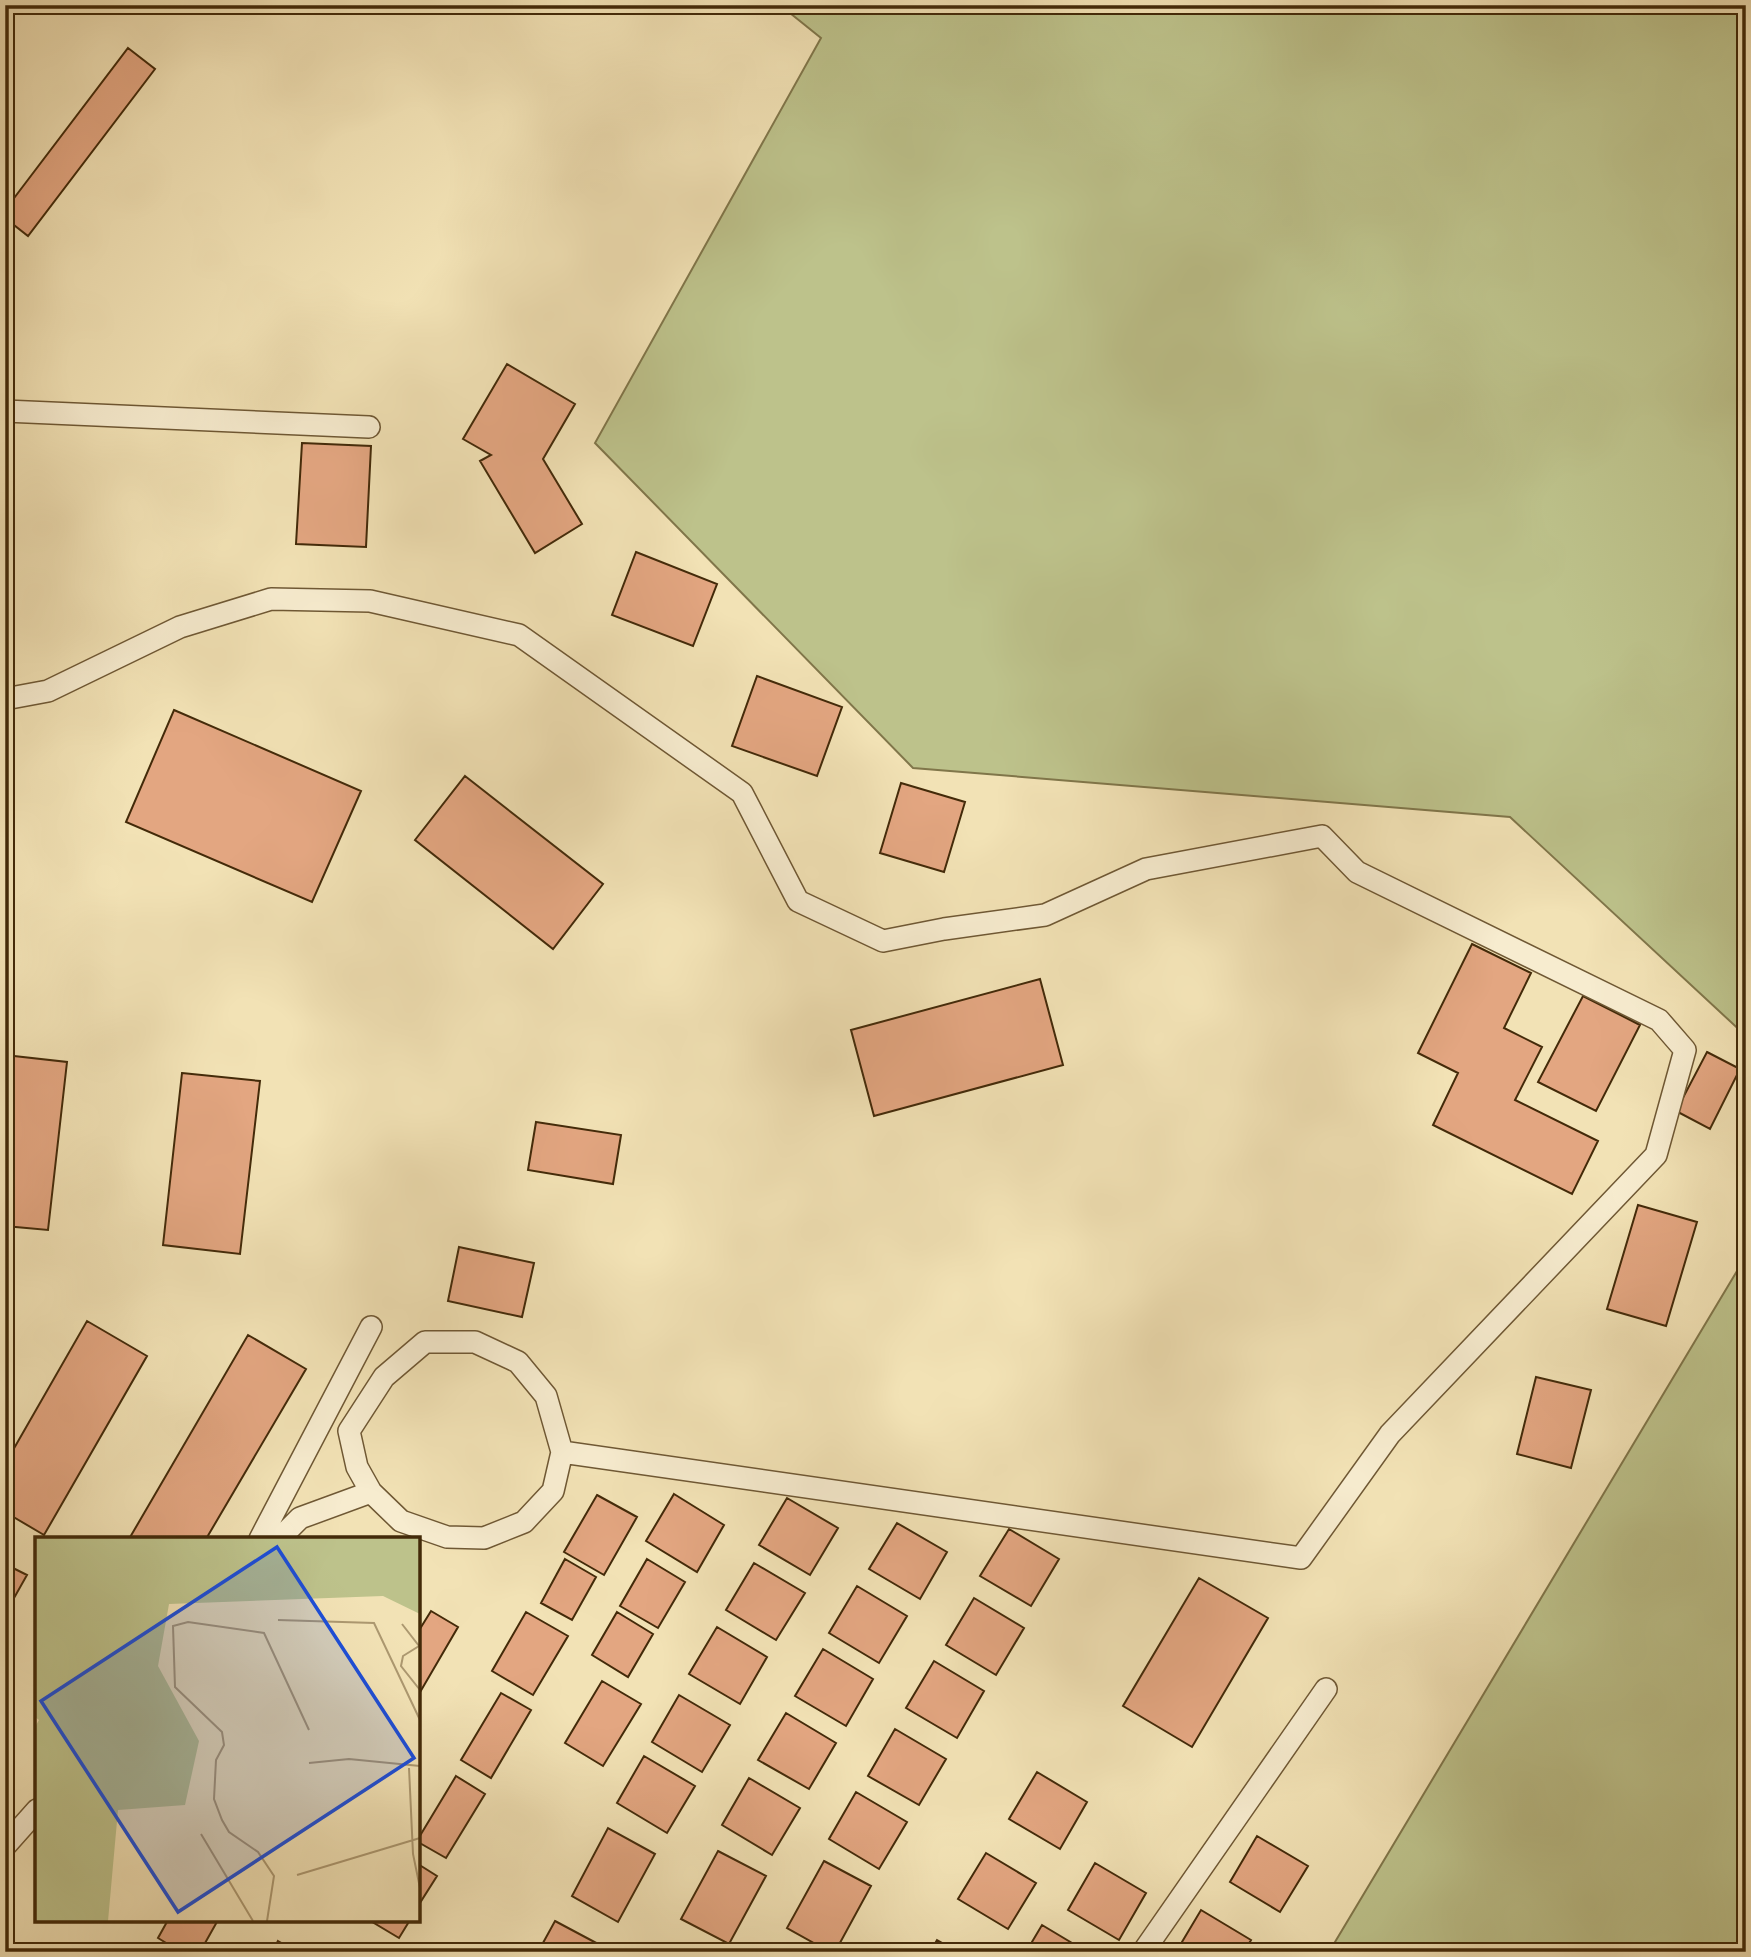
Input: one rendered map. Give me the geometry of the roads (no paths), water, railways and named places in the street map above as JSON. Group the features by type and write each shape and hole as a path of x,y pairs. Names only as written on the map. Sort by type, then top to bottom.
{"lane":[{"path":"5,411 369,427"},
{"path":"5,699 48,691 180,627 271,599 370,601 519,635 742,793 798,901 883,941 944,929 1045,915 1146,869 1322,836 1357,872 1659,1020 1685,1051 1656,1155 1390,1434 1301,1558 562,1452"},
{"path":"261,1537 371,1327"},
{"path":"425,1342 475,1342 518,1362 546,1396 562,1452 553,1491 524,1522 484,1538 447,1536 401,1521 371,1492 357,1467 349,1431 384,1377 425,1342"},
{"path":"281,1537 300,1518 371,1492"},
{"path":"1143,1952 1326,1689"},
{"path":"5,1846 35,1812"}]}
